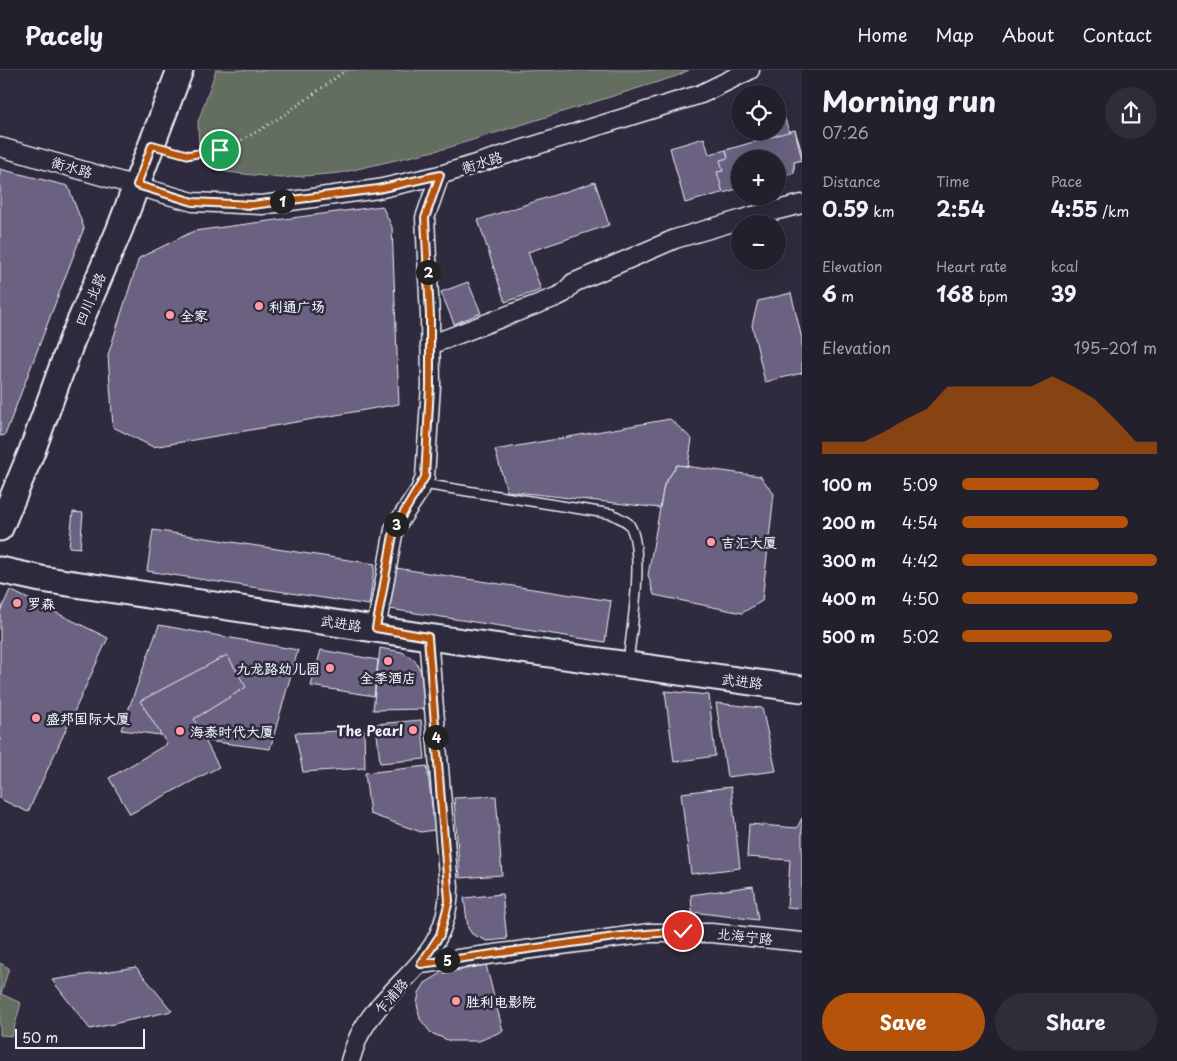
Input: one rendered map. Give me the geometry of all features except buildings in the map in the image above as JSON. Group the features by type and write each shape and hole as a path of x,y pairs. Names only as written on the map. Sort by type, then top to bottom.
{"street":[{"name":"四川北路","path":"0,528 32,451 72,340 137,185 180,70"},
{"name":"衡水路","path":"0,147 193,202 252,205 378,189 440,175 701,94 750,70"},
{"path":"376,628 394,529 423,484 425,477 430,386 430,345 425,218 440,175"},
{"path":"430,345 556,297 564,293 573,283 675,239 802,204"},
{"name":"武进路","path":"0,570 41,579 428,637 628,663 699,676 802,689"},
{"name":"乍浦路","path":"350,1061 360,1032 381,1006 421,964 440,935 449,901 428,637"},
{"name":"北海宁路","path":"421,964 650,933 711,933 802,942"}],"lane":[{"path":"423,484 612,514 628,523 636,540 636,581 628,663"}],"path":[{"path":"152,145 189,155 220,150 262,129 346,70"}],"green space":[{"path":"216,70 689,70 677,76 447,148 340,173 281,178 226,172 199,153 198,122"},
{"path":"0,963 9,968 1,994 21,1003 12,1036 0,1035"}],"place":[{"name":"利通广场","path":"259,306"},
{"name":"全家","path":"170,315"},
{"name":"吉汇大厦","path":"711,542"},
{"name":"罗森","path":"17,603"},
{"name":"全季酒店","path":"388,661"},
{"name":"九龙路幼儿园","path":"330,668"},
{"name":"盛邦国际大厦","path":"36,718"},
{"name":"The Pearl","path":"413,730"},
{"name":"海泰时代大厦","path":"180,731"},
{"name":"胜利电影院","path":"456,1001"}],"route":[{"path":"220,150 189,155 152,145 137,185 193,202 243,206 262,205 297,198 340,195 378,189 440,175 425,218 430,316 430,386 425,477 420,490 398,520 390,540 376,628 428,637 449,901 440,935 421,964 622,936 683,931"}]}
